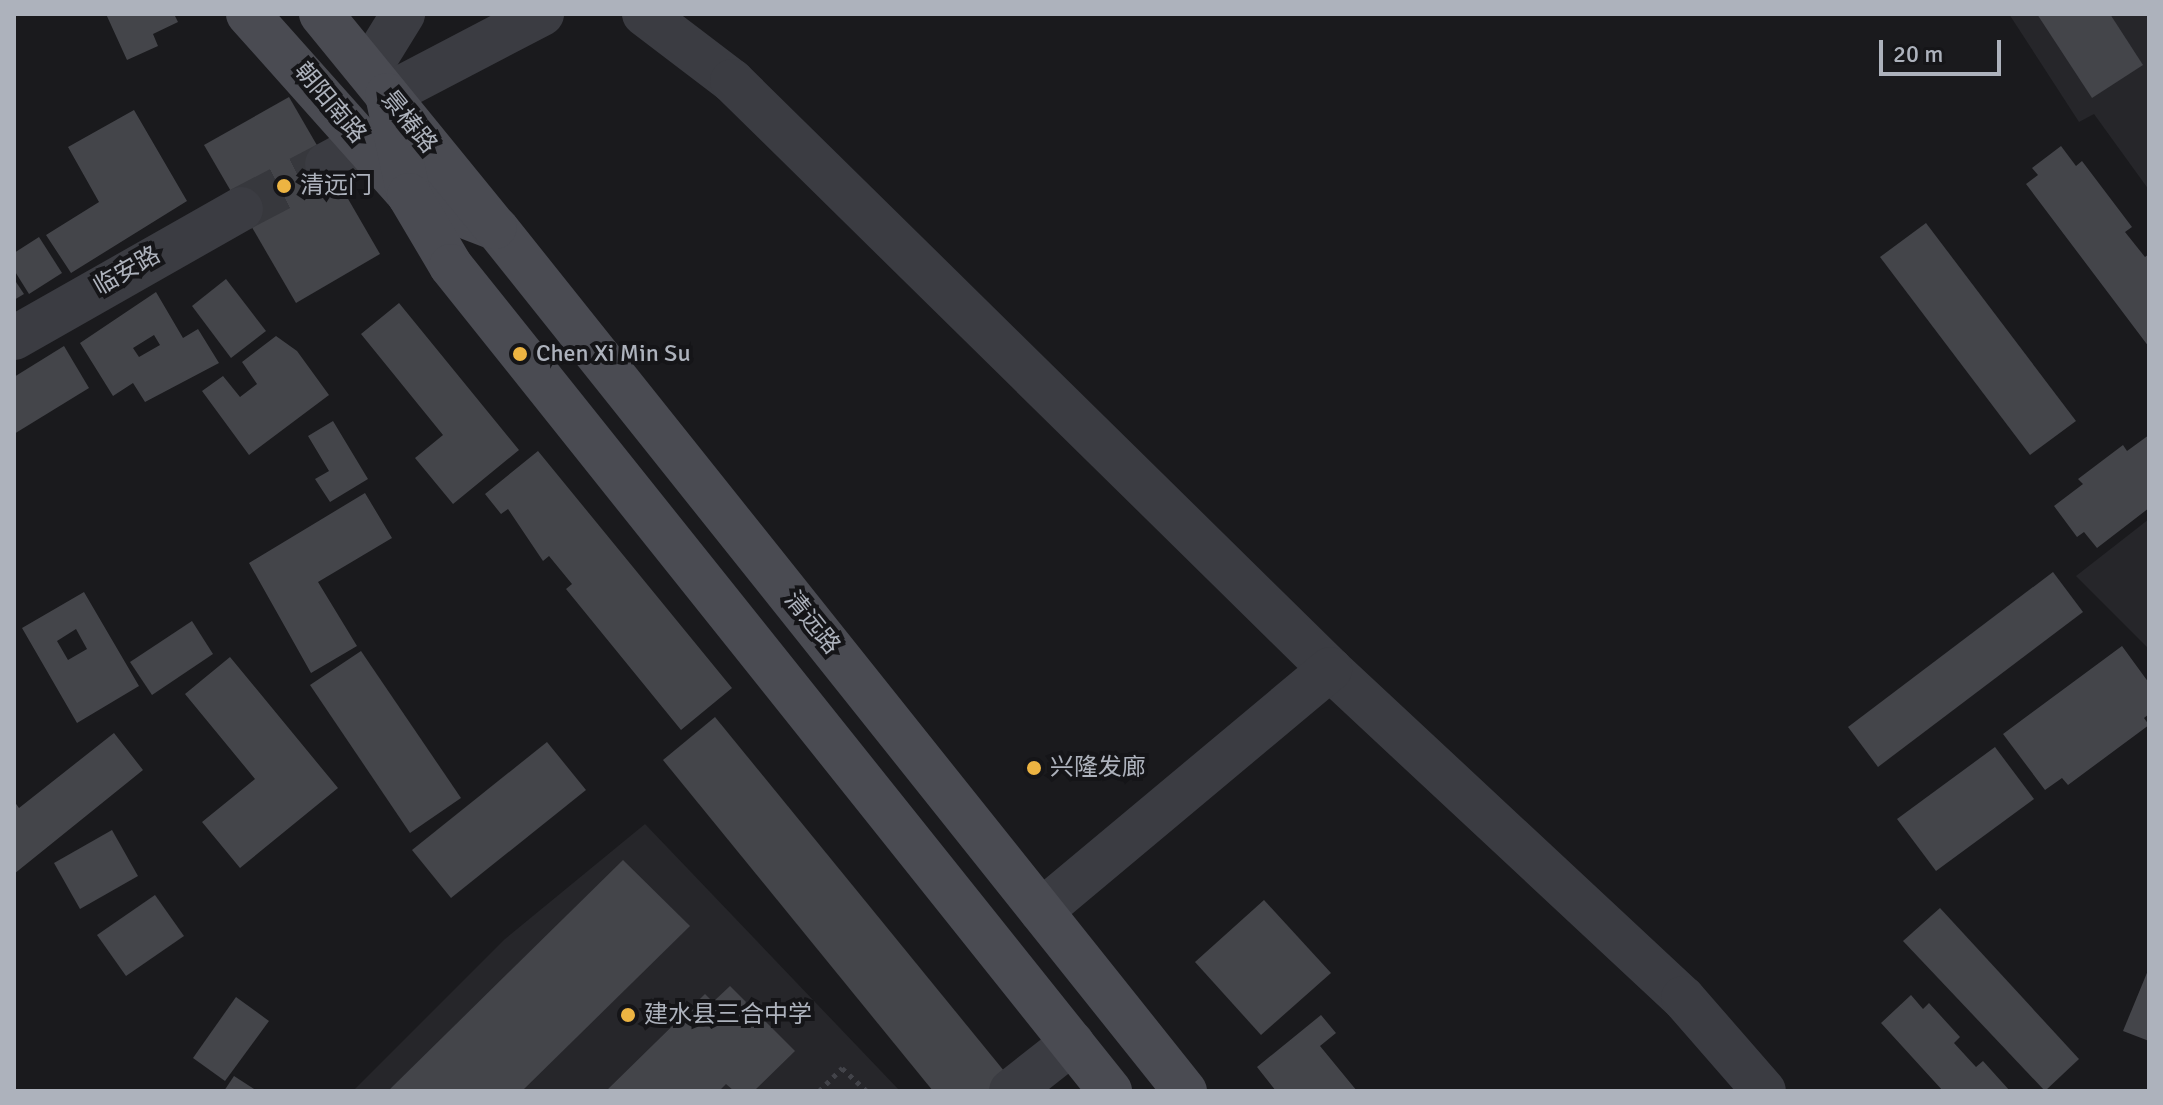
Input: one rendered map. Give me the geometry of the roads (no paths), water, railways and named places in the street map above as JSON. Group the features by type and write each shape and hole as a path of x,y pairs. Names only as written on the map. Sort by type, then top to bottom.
{"main road":[{"name":"朝阳南路","path":"248,14 346,154 409,195"},
{"name":"景椿路","path":"321,14 497,229"},
{"path":"378,83 409,195 451,266 1110,1091"},
{"path":"409,195 497,229"},
{"name":"清远路","path":"497,229 1185,1091"}],"street":[{"path":"378,83 403,14"},
{"path":"378,83 542,14"},
{"path":"644,14 732,81 1330,669 1683,998 1764,1091"},
{"name":"临安路","path":"14,338 241,209"},
{"path":"1041,911 1330,669"},
{"path":"1011,1091 1072,1043"}],"tunnel":[{"path":"241,209 327,164"}],"place":[{"name":"清远门","path":"284,186"},
{"name":"Chen Xi Min Su","path":"520,354"},
{"name":"兴隆发廊","path":"1034,768"},
{"name":"建水县三合中学","path":"628,1015"}]}
